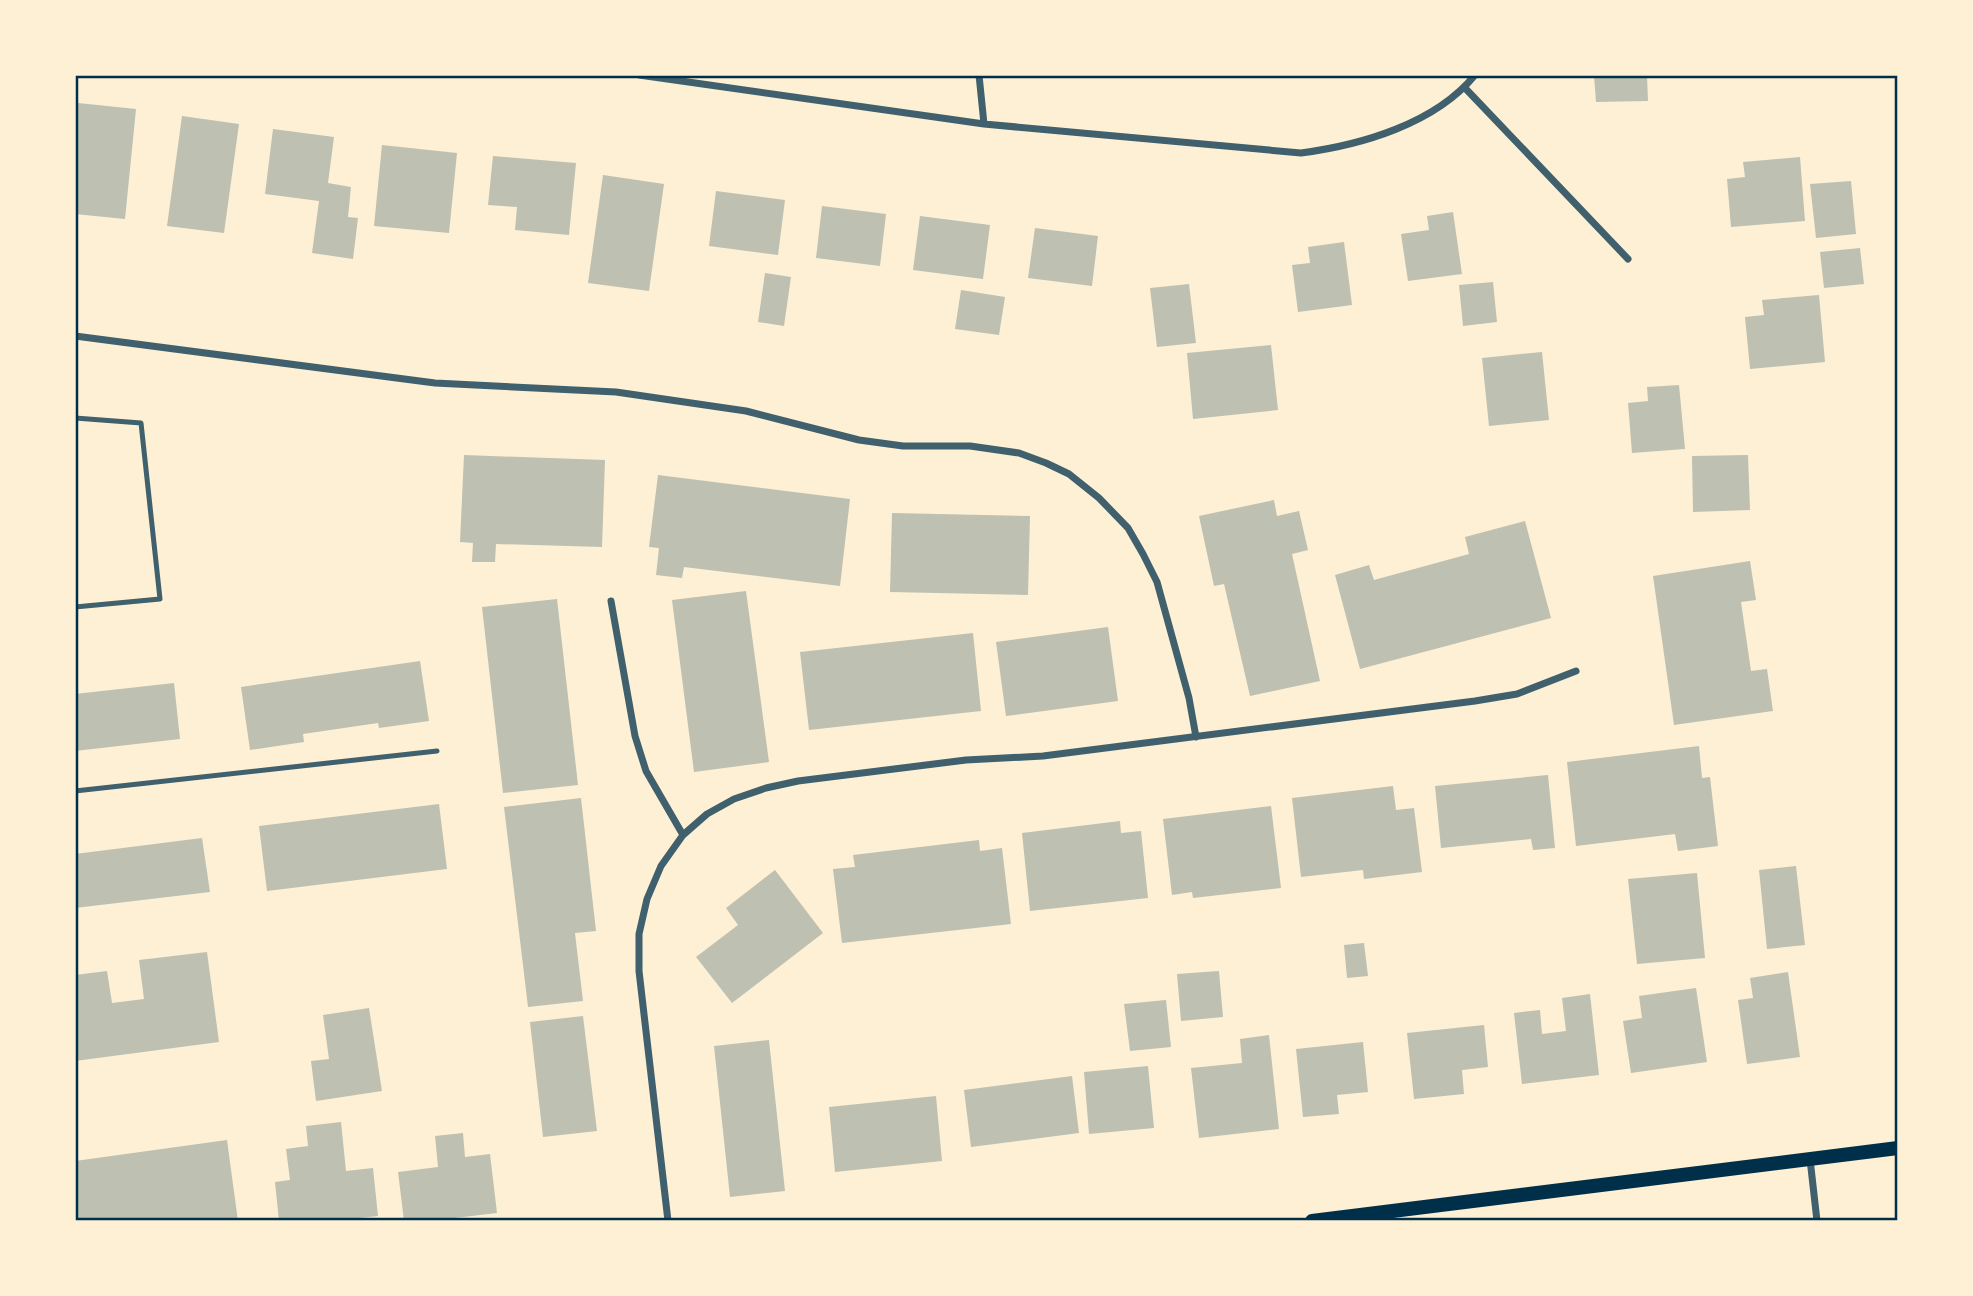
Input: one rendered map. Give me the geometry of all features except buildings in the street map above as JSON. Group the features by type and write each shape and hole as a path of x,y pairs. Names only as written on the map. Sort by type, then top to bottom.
{"main road":[{"path":"1312,1221 1898,1148"}],"street":[{"path":"639,75 984,124 1301,153 1337,148 1371,139 1434,109 1465,88 1475,75"},
{"path":"979,75 984,124"},
{"path":"1465,88 1628,259"},
{"path":"75,336 435,383 616,392 746,411 859,440 903,446 970,446 1028,456 1069,474 1099,498 1128,528 1157,582 1189,698 1196,737"},
{"path":"611,601 635,736 646,771 683,835"},
{"path":"668,1221 639,971 639,934 647,899 661,866 683,835 707,814 734,799 798,781 966,760 1043,756 1517,694 1576,671"},
{"path":"1810,1159 1817,1221"}],"lane":[{"path":"75,418 141,423 160,599 75,607"},
{"path":"75,791 437,751"}]}
